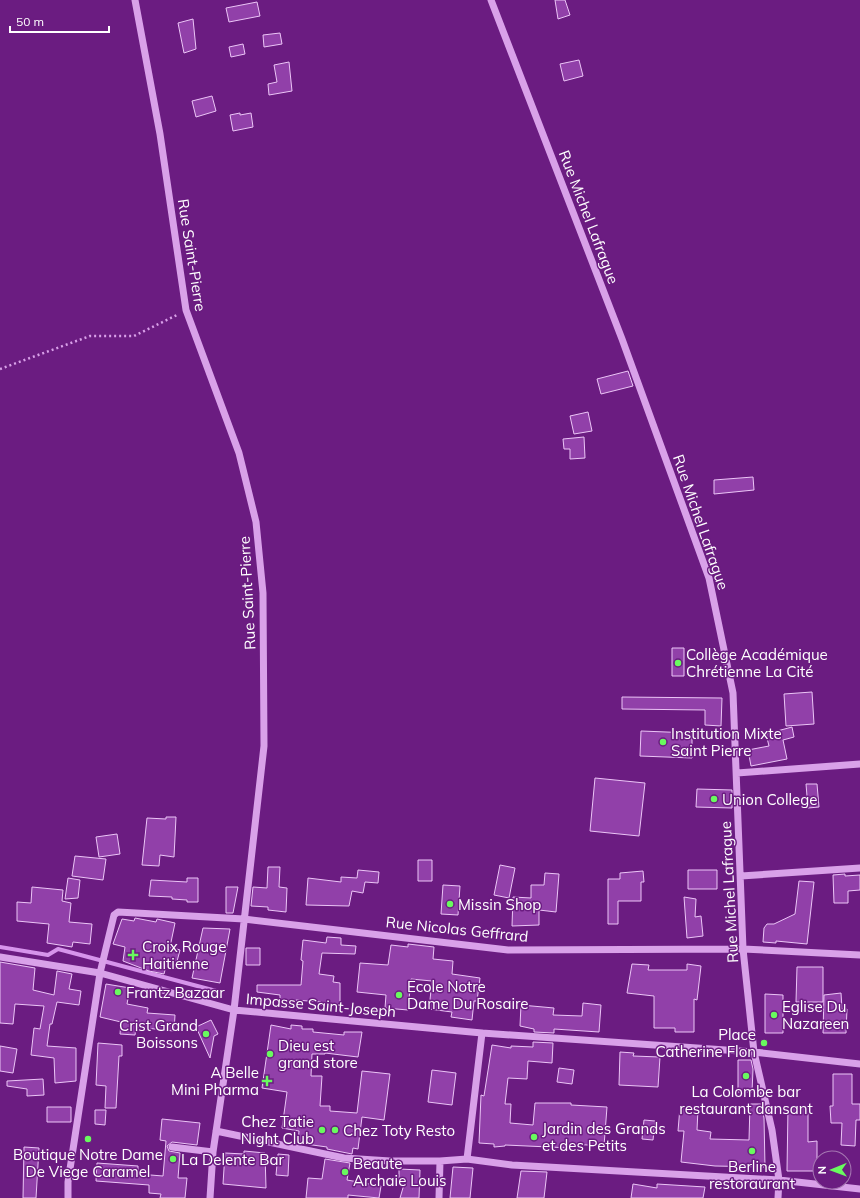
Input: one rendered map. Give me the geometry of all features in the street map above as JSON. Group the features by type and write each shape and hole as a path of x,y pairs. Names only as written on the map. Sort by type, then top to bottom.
{"street":[{"name":"Rue Saint-Pierre","path":"135,0 160,134 186,310 239,453 257,530 263,593 264,746 234,1010 213,1152 210,1198"},
{"name":"Rue Michel Lafrague","path":"491,0 620,332 709,578 733,693 743,949 754,1052 772,1130 779,1180 778,1198"},
{"path":"737,773 860,764"},
{"path":"741,876 860,868"},
{"name":"Rue Nicolas Geffrard","path":"100,973 114,915 118,912 244,919 508,950 743,949 860,955"},
{"name":"Impasse Saint-Joseph","path":"0,957 100,973 234,1010 482,1033 754,1052 860,1064"},
{"path":"68,1198 68,1182 100,973"},
{"path":"467,1159 482,1033"},
{"path":"216,1131 344,1158 390,1161 440,1161 467,1159 512,1165 779,1180 860,1189"},
{"path":"172,1147 213,1152"},
{"path":"439,1198 440,1161"}],"path":[{"path":"0,369 90,336 134,336 186,310"}],"building":[{"path":"555,0 565,0 570,15 558,19"},
{"path":"257,2 260,16 229,22 226,8"},
{"path":"193,19 196,49 184,53 178,23"},
{"path":"280,33 282,44 264,47 263,35"},
{"path":"243,44 245,54 231,57 229,47"},
{"path":"579,60 583,76 564,81 560,64"},
{"path":"289,62 292,91 269,95 268,84 277,82 274,65"},
{"path":"212,96 216,111 196,117 192,101"},
{"path":"240,113 240,115 251,113 253,127 233,131 230,115"},
{"path":"628,371 633,386 601,394 597,379"},
{"path":"588,412 592,431 574,434 570,416"},
{"path":"584,437 585,458 570,459 570,449 564,449 563,439"},
{"path":"753,477 754,490 714,494 714,480"},
{"path":"672,648 684,648 684,676 672,676"},
{"path":"812,692 814,724 786,726 784,694"},
{"path":"622,697 722,698 721,726 705,725 705,710 622,709"},
{"path":"792,727 794,737 783,740 787,759 751,766 748,750 769,746 766,734"},
{"path":"641,731 692,733 692,758 640,756"},
{"path":"595,778 645,783 639,836 590,831"},
{"path":"806,784 817,784 819,807 808,808"},
{"path":"697,789 732,790 732,808 696,807"},
{"path":"166,817 176,817 174,857 160,855 159,866 142,865 147,818 166,819"},
{"path":"117,834 120,854 99,857 96,837"},
{"path":"75,856 106,859 103,880 72,876"},
{"path":"418,860 432,860 432,881 418,881"},
{"path":"500,865 515,868 509,898 494,895"},
{"path":"268,867 280,867 279,887 287,888 286,912 268,910 268,907 251,906 253,887 267,888"},
{"path":"358,870 379,872 378,883 365,882 363,893 352,891 349,906 306,905 308,878 341,882 341,877 357,878"},
{"path":"688,870 717,870 717,889 688,889"},
{"path":"643,871 644,882 641,882 641,901 618,901 618,924 608,924 608,879 620,879 620,873"},
{"path":"545,873 559,874 556,912 539,910 539,925 512,926 513,897 531,898 531,885 544,885"},
{"path":"845,874 845,876 860,875 860,890 848,891 848,903 834,903 833,875"},
{"path":"68,878 80,880 78,898 65,899"},
{"path":"187,878 198,878 198,902 187,902 187,900 172,899 172,897 149,896 151,880 187,882"},
{"path":"799,881 814,882 807,944 776,941 776,943 763,942 764,928 767,924 774,924 795,914"},
{"path":"443,885 460,886 458,915 441,914"},
{"path":"32,887 63,890 62,901 71,903 69,922 92,924 90,944 73,942 72,947 47,943 49,924 17,921 17,902 31,903"},
{"path":"226,887 238,887 233,913 226,913"},
{"path":"684,897 696,899 695,917 701,916 703,936 687,938"},
{"path":"135,918 156,922 157,919 175,923 170,947 180,950 175,969 166,966 164,974 149,971 123,961 125,947 113,944 122,919 134,921"},
{"path":"203,928 230,929 220,983 192,978"},
{"path":"327,937 341,938 341,945 356,946 355,954 322,953 319,974 334,976 333,982 340,983 340,1004 333,1004 332,1006 320,1005 321,1002 296,1000 296,1004 280,1005 280,995 257,992 257,985 301,985 303,940 326,943"},
{"path":"408,944 434,947 433,959 453,961 452,974 480,978 477,1001 474,1001 472,1020 451,1017 452,1012 429,1009 432,981 411,979 408,1010 385,1008 386,995 357,992 360,963 388,965 391,945 408,947"},
{"path":"246,948 260,948 260,965 246,965"},
{"path":"0,962 35,968 33,990 54,995 57,971 72,974 69,989 81,991 79,1005 57,1002 52,1024 50,1024 47,1046 76,1048 76,1081 55,1083 54,1058 31,1055 34,1028 40,1029 44,1006 15,1004 13,1024 0,1023"},
{"path":"632,964 649,965 648,970 687,970 687,964 701,966 697,1000 694,999 694,1032 675,1032 675,1028 654,1028 654,996 627,993"},
{"path":"797,967 823,967 823,1002 796,1002"},
{"path":"106,984 130,988 127,1004 148,1008 147,1013 175,1015 174,1031 136,1027 135,1035 120,1034 121,1022 100,1017"},
{"path":"841,993 842,1009 847,1009 846,1033 823,1033 824,995"},
{"path":"765,994 783,995 783,1033 765,1033"},
{"path":"583,1003 601,1005 599,1032 554,1029 554,1033 534,1032 534,1029 520,1026 521,1005 554,1008 553,1015 582,1016"},
{"path":"211,1020 218,1034 214,1036 210,1058 196,1027"},
{"path":"271,1025 291,1029 291,1025 302,1026 302,1029 313,1029 313,1032 344,1035 344,1032 362,1032 358,1057 325,1053 312,1054 311,1076 322,1076 320,1106 330,1106 330,1111 357,1113 362,1071 390,1074 384,1120 362,1117 358,1149 353,1148 352,1154 327,1149 327,1147 298,1143 299,1131 282,1128 287,1092 262,1088"},
{"path":"533,1042 553,1043 552,1063 528,1061 527,1079 508,1078 505,1104 511,1104 510,1123 533,1125 535,1103 571,1103 571,1105 607,1107 604,1146 571,1144 571,1148 505,1145 494,1147 494,1144 479,1143 481,1095 484,1096 492,1045 511,1048 511,1046 533,1047"},
{"path":"98,1043 122,1045 122,1056 119,1056 116,1108 105,1108 106,1086 96,1085"},
{"path":"0,1046 17,1049 13,1073 0,1071"},
{"path":"620,1052 634,1053 633,1056 660,1057 658,1087 619,1085"},
{"path":"738,1060 751,1060 753,1069 752,1092 738,1092"},
{"path":"559,1068 574,1070 572,1084 557,1082"},
{"path":"432,1070 456,1073 452,1105 428,1102"},
{"path":"833,1074 852,1074 852,1104 860,1104 860,1120 856,1120 855,1146 841,1145 842,1123 831,1123 830,1106 833,1106"},
{"path":"43,1079 44,1095 27,1096 27,1089 7,1086 7,1081"},
{"path":"750,1104 761,1104 764,1118 765,1167 715,1166 681,1162 684,1131 678,1131 680,1107 698,1109 697,1130 711,1132 710,1139 749,1140"},
{"path":"47,1107 71,1107 71,1122 47,1122"},
{"path":"788,1107 808,1108 808,1142 817,1141 817,1150 812,1150 812,1171 787,1171"},
{"path":"95,1110 106,1110 105,1125 95,1124"},
{"path":"162,1119 200,1123 197,1145 172,1142 167,1146 169,1151 180,1153 178,1178 187,1178 185,1198 160,1198 161,1194 149,1193 149,1185 96,1181 97,1163 138,1166 138,1174 163,1176 166,1141 160,1140"},
{"path":"644,1120 655,1121 653,1140 642,1139"},
{"path":"24,1147 39,1148 36,1198 23,1198"},
{"path":"244,1151 265,1153 266,1188 223,1184 225,1153 244,1154"},
{"path":"278,1154 289,1155 288,1176 276,1175"},
{"path":"325,1159 350,1163 347,1180 381,1186 379,1198 348,1195 348,1198 306,1198 308,1178 322,1179"},
{"path":"453,1167 473,1168 470,1198 450,1198"},
{"path":"399,1169 420,1170 419,1198 400,1198 405,1181 399,1180"},
{"path":"521,1171 547,1172 544,1198 517,1198"},
{"path":"633,1184 657,1188 657,1184 705,1187 703,1198 631,1198"}],"waterway":[{"path":"0,947 48,955 58,949 220,992"}],"place":[{"name":"Collège Académique Chrétienne La Cité","path":"678,663"},
{"name":"Institution Mixte Saint Pierre","path":"663,742"},
{"name":"Union College","path":"714,799"},
{"name":"Missin Shop","path":"450,904"},
{"name":"Croix Rouge Haitienne","path":"133,955"},
{"name":"Frantz Bazaar","path":"118,992"},
{"name":"Ecole Notre Dame Du Rosaire","path":"399,995"},
{"name":"Eglise Du Nazareen","path":"774,1015"},
{"name":"Crist Grand Boissons","path":"206,1034"},
{"name":"Place Catherine Flon","path":"764,1043"},
{"name":"Dieu est grand store","path":"270,1054"},
{"name":"La Colombe bar restaurant dansant","path":"746,1076"},
{"name":"A Belle Mini Pharma","path":"267,1081"},
{"name":"Chez Tatie Night Club","path":"322,1130"},
{"name":"Chez Toty Resto","path":"335,1130"},
{"name":"Jardin des Grands et des Petits","path":"534,1137"},
{"name":"Boutique Notre Dame De Viege Caramel","path":"88,1139"},
{"name":"Berline restoraurant","path":"752,1151"},
{"name":"La Delente Bar","path":"173,1159"},
{"name":"Beaute Archaie Louis","path":"345,1172"}]}
